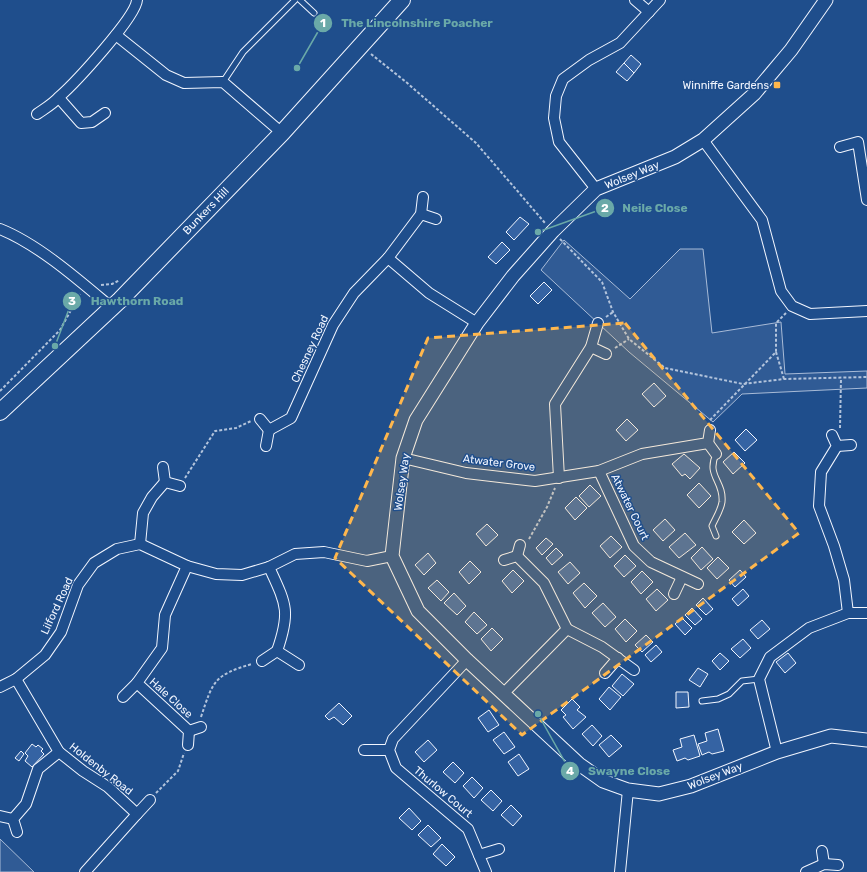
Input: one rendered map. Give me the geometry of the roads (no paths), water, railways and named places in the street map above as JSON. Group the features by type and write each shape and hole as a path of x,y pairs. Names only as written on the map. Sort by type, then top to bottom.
{"main road":[{"name":"Bunkers Hill","path":"0,412 112,308 282,133 402,0"}],"street":[{"path":"37,114 59,98 116,35 137,7 137,0"},
{"path":"635,0 649,12"},
{"path":"596,189 560,142 554,118 556,96 563,79 589,60 620,43 660,0"},
{"name":"Wolsey Way","path":"826,0 791,50 754,94 703,140 676,157 596,189 553,231 514,276 477,323 416,420 403,458 392,556 418,611 467,660 578,764 603,781 628,790 659,794 691,786 777,752 831,736 867,740"},
{"path":"116,35 166,75 184,83 223,82 282,133"},
{"path":"59,98 81,123 92,122 105,113"},
{"path":"703,140 762,220 781,291 792,306 810,314 867,311"},
{"path":"840,146 858,142 867,200"},
{"path":"423,197 421,214 436,220"},
{"name":"Chesney Road","path":"270,430 291,418 333,325 354,293 388,258 421,214"},
{"path":"0,229 12,234 45,256 112,308"},
{"path":"388,258 429,293 477,323"},
{"path":"559,478 555,404 591,347 598,323"},
{"path":"591,347 606,354"},
{"path":"260,419 270,430 266,446"},
{"path":"710,430 708,443 716,454"},
{"path":"832,435 837,446"},
{"name":"Atwater Grove","path":"403,458 474,474 535,481 599,471 642,454 708,443"},
{"path":"837,446 852,444"},
{"path":"837,446 821,472 819,506 834,546 844,580 848,613"},
{"path":"162,467 165,482"},
{"name":"Atwater Court","path":"599,471 634,546 651,562 698,584"},
{"path":"165,482 152,497 143,513 140,544 187,566 216,574 242,575 269,567 295,554 324,552 367,561 392,556"},
{"path":"165,482 180,486"},
{"name":"Lilford Road","path":"0,686 16,679 49,650 61,632 78,585 94,563 117,549 140,544"},
{"path":"517,556 520,545"},
{"path":"504,560 517,556"},
{"path":"517,556 544,583 567,629 602,647 634,670"},
{"name":"Hale Close","path":"123,697 136,683 162,648 165,615 187,566"},
{"path":"262,661 278,651 285,630 286,603 269,567"},
{"path":"674,594 682,577"},
{"path":"777,752 759,679 770,657 809,628 848,613 867,613"},
{"path":"503,694 567,629"},
{"path":"278,651 299,665"},
{"path":"605,673 618,658"},
{"path":"364,750 389,750 393,739 467,660"},
{"name":"Holdenby Road","path":"16,679 59,752 83,771 108,787 137,814"},
{"name":"Hale Close","path":"136,683 189,731"},
{"name":"Hale Close","path":"189,731 201,727"},
{"name":"Hale Close","path":"188,745 189,731"},
{"name":"Thurlow Court","path":"389,750 396,768 468,829 486,872"},
{"path":"13,819 26,804 38,769 59,752"},
{"path":"620,872 628,790"},
{"path":"85,872 150,800"},
{"path":"0,816 13,819"},
{"path":"13,819 17,832"},
{"path":"479,855 499,849"},
{"path":"822,851 824,864"},
{"path":"806,872 824,864 838,865"}],"lane":[{"path":"223,82 243,52 295,0"},
{"path":"300,0 314,13"},
{"path":"716,454 711,464 712,470 721,487 722,504 712,526 716,536"},
{"path":"702,701 718,699 730,694 742,681 759,679"}],"place":[{"name":"The Lincolnshire Poacher","path":"297,68"},
{"name":"Winniffe Gardens","path":"777,85"},
{"name":"Neile Close","path":"538,232"},
{"name":"Hawthorn Road","path":"55,346"},
{"name":"Swayne Close","path":"538,714"}]}
